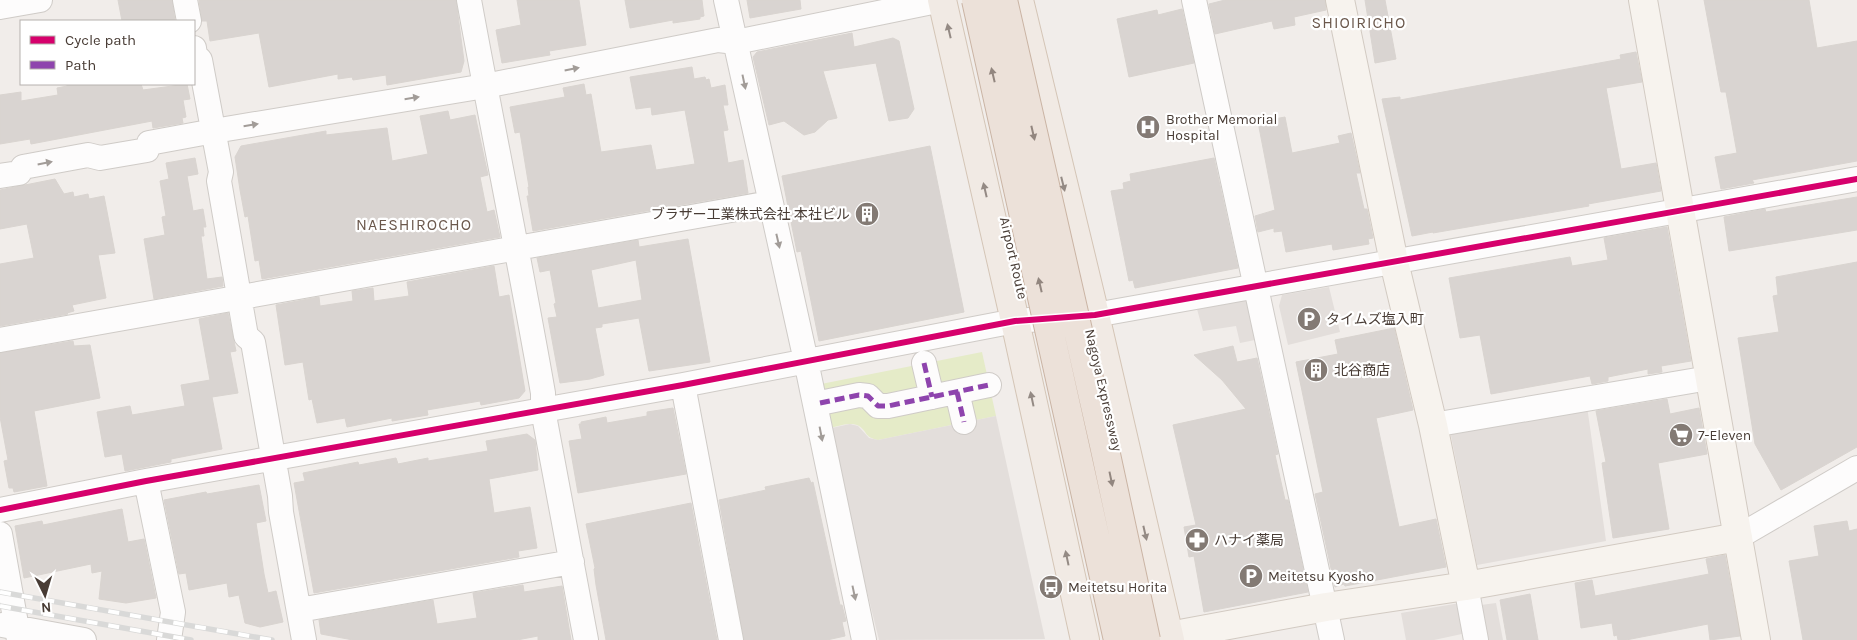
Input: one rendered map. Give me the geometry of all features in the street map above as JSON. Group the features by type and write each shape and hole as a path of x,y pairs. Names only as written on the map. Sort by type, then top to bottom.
{"highway":[{"path":"976,0 1118,640"},
{"name":"Nagoya Expressway","path":"1003,0 1102,435 1162,638"}],"main road":[{"name":"Airport Route","path":"942,0 1085,640"},
{"path":"1019,0 1095,315 1162,638"}],"street":[{"path":"0,7 40,0"},
{"path":"185,0 189,20"},
{"path":"470,0 517,248 543,393 543,410 586,640"},
{"path":"726,0 806,361 864,640"},
{"path":"0,176 19,173 23,167 88,155 100,158 147,150 149,143 485,86 718,40 736,42 942,0"},
{"path":"1194,0 1332,640"},
{"path":"1340,0 1394,262 1433,425 1476,640"},
{"path":"1643,0 1756,640"},
{"path":"195,55 200,60 214,131 221,172 219,181 238,297 246,336 252,342 304,640"},
{"path":"0,510 146,481 683,385 1015,321 1095,315 1857,179"},
{"path":"0,340 770,203"},
{"path":"924,363 932,397"},
{"path":"1433,425 1709,378"},
{"path":"683,385 731,640"},
{"path":"820,403 859,395 868,396 878,406 888,406 989,385"},
{"path":"957,392 964,422"},
{"path":"1162,638 1738,537 1857,468"},
{"path":"146,481 173,612 169,640"},
{"path":"0,534 12,631 84,640"},
{"path":"299,610 572,562"}],"green space":[{"path":"982,352 996,416 878,440 868,436 859,426 851,424 827,429 816,385"}],"shaded area":[{"name":"タイムズ塩入町","path":"1329,287 1340,332 1288,345 1279,306 1282,295"},
{"path":"1244,300 1253,303 1260,339 1240,343 1236,326 1203,331 1197,309"},
{"path":"1587,406 1606,541 1477,565 1450,431"},
{"path":"996,416 1045,639 879,640 827,429 850,424 858,426 869,438 878,440"},
{"path":"1466,602 1471,632 1434,640 1406,640 1401,613"},
{"path":"1496,603 1503,640 1488,640 1481,605"}],"building":[{"path":"118,0 172,0 175,20 122,20"},
{"path":"199,0 456,0 464,61 461,72 387,85 386,75 353,80 352,77 338,79 338,74 269,87 259,33 210,41 207,21 202,21"},
{"path":"517,0 579,0 586,45 549,51 550,55 502,63 496,30 521,25"},
{"path":"625,0 702,0 704,16 700,17 700,19 673,23 673,20 630,28"},
{"path":"747,0 800,0 801,9 750,18"},
{"path":"1225,0 1325,0 1326,10 1294,17 1295,25 1274,29 1272,21 1215,34 1209,4"},
{"path":"1365,0 1385,0 1396,59 1375,63"},
{"path":"1704,0 1809,0 1817,48 1857,41 1857,161 1752,180 1754,183 1721,189 1715,157 1737,153 1726,92 1721,92"},
{"path":"1182,9 1194,63 1129,77 1117,19 1157,10 1158,15"},
{"path":"852,33 854,47 893,38 899,41 914,109 908,118 889,121 876,63 823,71 837,118 828,120 815,132 804,135 784,121 769,125 753,57 757,52"},
{"path":"1636,52 1642,82 1606,88 1621,169 1656,163 1661,191 1588,204 1589,206 1412,236 1382,99 1400,97 1400,100 1621,59 1620,55"},
{"path":"692,67 694,79 705,77 706,80 709,79 711,88 725,85 728,105 723,105 728,130 723,131 728,163 743,160 748,193 533,231 527,196 529,196 529,187 520,132 515,133 510,107 565,97 563,88 584,84 586,95 591,94 601,152 651,145 656,170 695,164 685,110 652,115 651,107 636,109 630,77"},
{"path":"141,85 143,90 187,85 190,99 183,100 186,117 182,118 183,123 153,128 152,121 31,144 30,139 0,144 0,95 21,92 21,101 58,95 57,88 67,86"},
{"path":"448,111 450,120 475,115 488,175 480,177 487,212 494,210 500,237 262,279 259,260 255,261 248,216 245,217 240,190 235,157 241,146 326,131 326,135 387,128 392,161 428,154 420,116"},
{"path":"1285,117 1292,153 1340,143 1338,136 1351,133 1360,173 1356,173 1364,209 1367,209 1373,238 1368,239 1369,244 1333,250 1332,244 1286,252 1282,231 1274,232 1274,228 1258,232 1255,216 1275,210 1258,122"},
{"name":"ブラザー工業株式会社 本社ビル","path":"930,146 964,312 819,341 801,251 797,252 782,176"},
{"path":"195,158 198,174 187,176 193,211 203,209 206,227 203,227 204,236 201,236 207,279 222,277 223,286 154,299 144,239 165,235 162,217 166,216 160,181 169,179 166,163"},
{"path":"1214,158 1238,268 1135,288 1133,280 1129,281 1111,191 1124,189 1123,183 1131,181 1130,174"},
{"path":"55,179 64,194 73,192 74,197 88,194 89,199 104,196 115,253 98,255 106,298 72,305 74,311 68,314 0,326 0,264 34,258 27,224 0,229 0,190"},
{"path":"1857,197 1857,230 1729,251 1724,217 1765,209 1766,212"},
{"path":"1667,227 1691,361 1661,366 1662,372 1648,374 1648,369 1608,377 1608,381 1592,384 1590,376 1491,394 1480,335 1460,338 1449,278 1570,257 1572,266 1608,260 1604,238"},
{"path":"688,239 710,362 649,371 639,318 602,324 602,327 595,328 604,375 560,383 548,318 557,317 550,270 540,272 537,258 638,240 639,247","holes":["636,260 642,300 598,308 591,270"]},
{"path":"1857,262 1857,447 1781,490 1755,444 1738,338 1779,332 1773,296 1778,295 1776,277"},
{"path":"494,266 499,297 509,295 525,391 519,398 481,405 480,401 427,410 428,415 392,421 392,418 347,427 345,418 317,423 312,399 309,400 303,362 285,365 276,305 319,297 320,306 353,301 352,291 373,288 374,301 409,296 407,282"},
{"path":"228,313 236,351 230,352 238,393 212,397 222,449 171,459 171,462 125,471 122,454 105,457 97,412 130,406 132,415 185,406 181,385 210,380 199,319"},
{"path":"1394,328 1413,410 1376,418 1399,527 1436,519 1446,567 1335,587 1315,494 1323,492 1296,362 1338,354 1335,340"},
{"path":"73,341 74,346 90,345 100,398 34,411 47,486 14,492 13,488 9,488 4,461 8,460 0,417 0,353"},
{"path":"1233,346 1237,362 1257,358 1278,454 1275,455 1285,500 1288,500 1308,592 1204,612 1194,556 1189,557 1184,527 1196,525 1173,425 1246,409 1222,380 1194,355"},
{"path":"1667,399 1670,414 1699,408 1707,454 1658,463 1669,529 1613,538 1602,463 1606,462 1596,411"},
{"path":"673,408 686,474 578,493 569,441 582,439 579,424 581,422 606,417 607,423 647,416 647,412"},
{"path":"527,434 535,440 538,470 489,479 494,513 530,507 537,548 518,551 519,557 314,593 294,483 305,481 303,473 358,462 359,465 396,458 398,464 428,458 428,461 488,451 486,441"},
{"path":"809,478 811,483 813,482 840,605 842,605 846,621 842,622 845,636 827,640 744,640 719,500 766,490 765,487"},
{"path":"259,485 266,521 256,523 264,574 268,593 276,591 283,622 260,627 245,623 239,595 229,597 227,583 189,590 186,573 179,574 164,500"},
{"path":"691,503 717,640 606,640 586,524"},
{"path":"122,509 128,542 144,539 156,598 126,603 99,599 102,571 92,573 91,564 24,578 15,526 42,521 43,525"},
{"path":"1847,521 1849,531 1857,529 1857,640 1803,640 1789,561 1819,556 1814,526"},
{"path":"1725,555 1740,636 1710,640 1708,624 1626,640 1618,640 1617,635 1614,636 1612,623 1581,628 1575,583 1592,580 1595,596 1709,574 1706,559"},
{"path":"523,585 524,592 562,586 571,640 538,640 538,636 517,640 353,640 321,634 319,620 433,600 437,624 477,618 473,593"},
{"path":"1530,594 1538,640 1507,640 1500,600"}],"railway":[{"path":"0,592 272,640"},
{"path":"0,606 191,640"}],"marked path":[{"path":"924,363 932,397"},
{"path":"820,403 859,395 868,396 878,406 888,406 989,385"},
{"path":"957,392 964,422"}],"cycle path":[{"path":"0,510 146,481 683,385 1015,321 1095,315 1857,179"}],"place":[{"name":"Brother Memorial Hospital","path":"1148,127"},
{"name":"ブラザー工業株式会社 本社ビル","path":"867,214"},
{"name":"タイムズ塩入町","path":"1309,319"},
{"name":"北谷商店","path":"1316,370"},
{"name":"7-Eleven","path":"1681,435"},
{"name":"ハナイ薬局","path":"1197,540"},
{"name":"Meitetsu Kyosho","path":"1251,576"},
{"name":"Meitetsu Horita","path":"1051,587"}],"district":[{"name":"SHIOIRICHO","path":"1359,22"},
{"name":"NAESHIROCHO","path":"414,224"}]}
